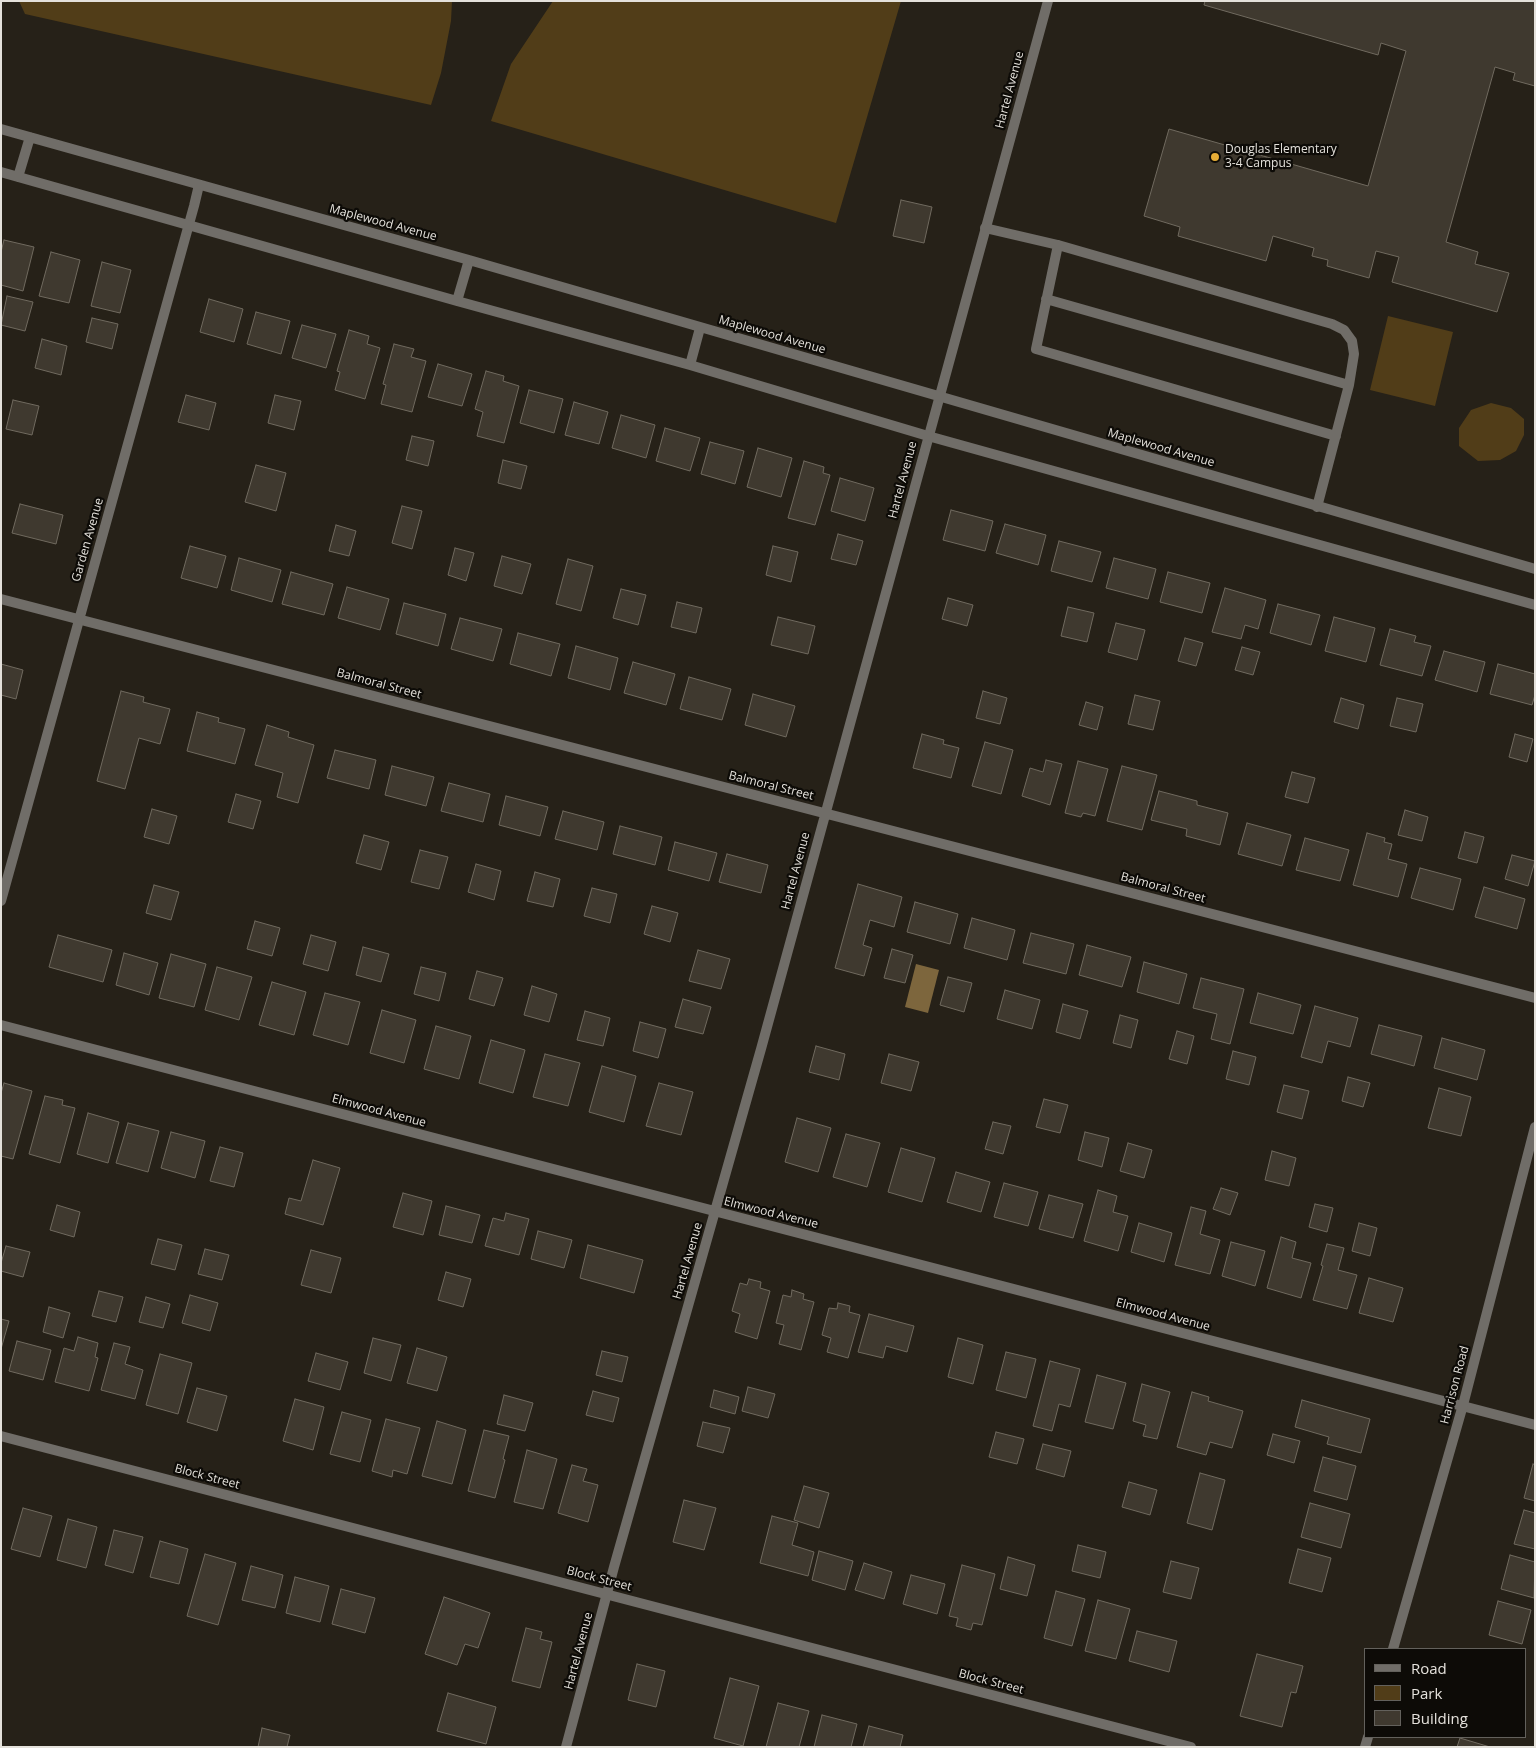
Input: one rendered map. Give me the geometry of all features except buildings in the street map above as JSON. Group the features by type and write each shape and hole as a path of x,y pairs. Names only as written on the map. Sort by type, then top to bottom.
{"street":[{"name":"Hartel Avenue","path":"566,1747 607,1594 826,813 1048,1"},
{"name":"Maplewood Avenue","path":"1,129 199,186 469,260 1535,569"},
{"path":"18,177 30,137"},
{"path":"1,172 690,365 928,436 1535,605"},
{"name":"Garden Avenue","path":"1,901 199,186"},
{"path":"985,228 1058,245 1332,324 1344,330 1352,341 1354,354 1349,385 1317,507"},
{"path":"1058,245 1036,349 1336,436"},
{"path":"457,301 469,260"},
{"path":"1046,299 1349,385"},
{"path":"690,365 700,328"},
{"name":"Balmoral Street","path":"1,599 1535,998"},
{"name":"Elmwood Avenue","path":"1,1025 1535,1425"},
{"name":"Harrison Road","path":"1393,1648 1463,1406 1535,1127"},
{"name":"Block Street","path":"1,1436 1191,1747"}],"green space":[{"path":"19,1 452,1 451,21 441,73 431,105 25,14"},
{"path":"553,1 901,1 836,223 491,121 511,64"},
{"path":"1388,316 1453,332 1435,406 1370,390"},
{"path":"1491,403 1511,408 1524,419 1524,435 1516,451 1500,460 1478,461 1459,446 1459,428 1471,410"}],"shaded area":[{"path":"916,964 939,970 928,1013 905,1007"}],"place":[{"name":"Douglas Elementary 3-4 Campus","path":"1215,157"}]}
